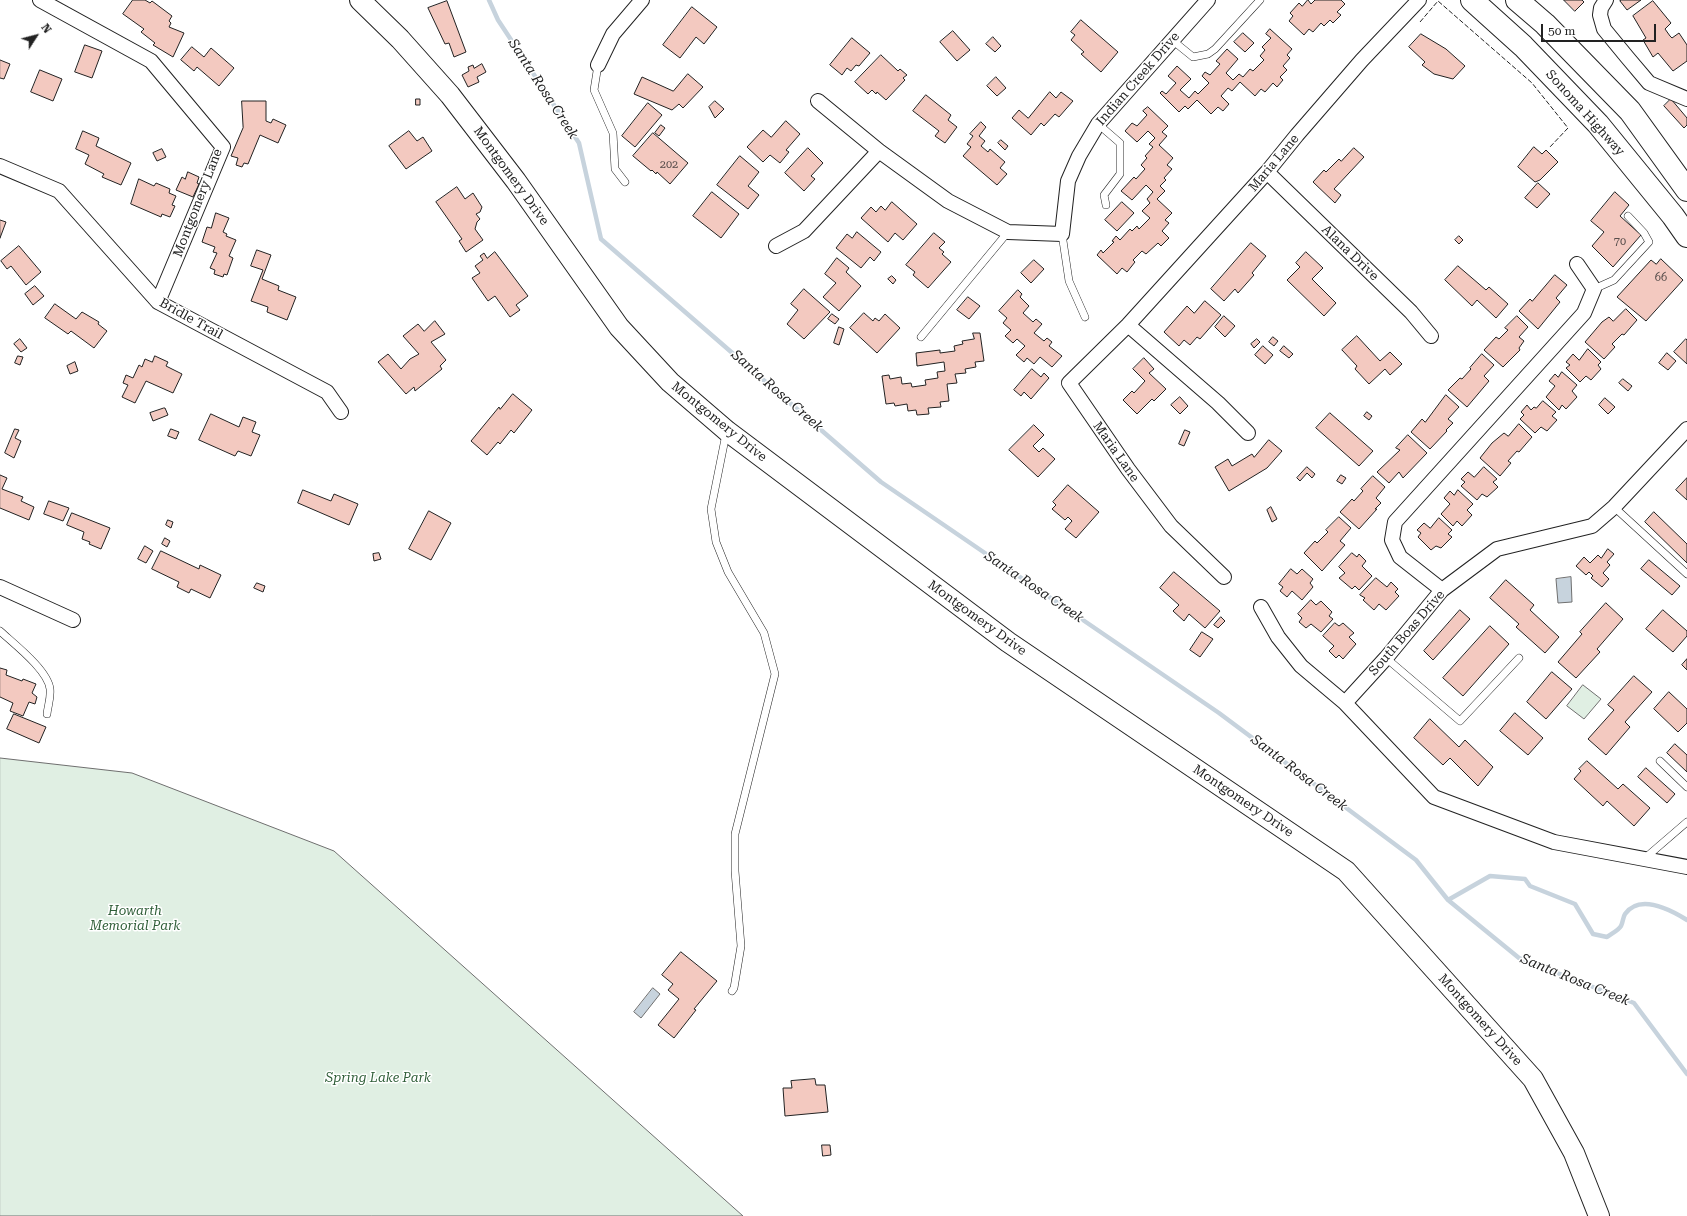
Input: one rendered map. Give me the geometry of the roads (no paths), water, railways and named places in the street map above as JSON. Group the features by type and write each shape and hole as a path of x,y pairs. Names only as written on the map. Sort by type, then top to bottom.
{"main road":[{"name":"Sonoma Highway","path":"1472,0 1523,46 1598,124 1673,216 1687,236"},
{"path":"1517,0 1545,24 1630,111 1687,190"}],"street":[{"name":"Montgomery Lane","path":"40,0 151,61 223,146 158,302"},
{"name":"Montgomery Drive","path":"360,0 400,40 450,95 516,181 619,327 670,382 727,431 1008,642 1346,871 1533,1079 1574,1153 1599,1216"},
{"path":"598,65 613,34 642,0"},
{"name":"Indian Creek Drive","path":"1062,234 1068,182 1079,156 1098,124 1208,0"},
{"name":"Maria Lane","path":"1224,577 1171,526 1128,469 1069,383 1128,325 1267,172 1362,60 1419,0"},
{"path":"1606,0 1601,8 1600,15 1604,28 1627,57 1649,83 1687,99"},
{"path":"818,101 880,151 948,201 1008,232 1062,234"},
{"path":"776,246 804,230 880,151"},
{"name":"Bridle Trail","path":"0,166 59,192 158,302 327,392 341,412"},
{"name":"Alana Drive","path":"1267,172 1411,312 1431,336"},
{"path":"1442,590 1400,557 1392,540 1395,522 1584,313 1594,289 1577,264"},
{"path":"1128,325 1218,403 1248,433"},
{"name":"South Boas Drive","path":"1346,704 1442,590 1497,549 1592,526 1614,507 1687,429"},
{"path":"0,588 73,620"},
{"path":"1261,607 1278,637 1301,666 1346,704 1434,797 1554,842 1687,867"}],"lane":[{"path":"1172,40 1193,57 1208,54 1215,49 1260,0"},
{"path":"598,65 594,90 612,133 615,170 625,182"},
{"path":"1098,124 1120,143 1120,174 1104,195 1106,206"},
{"path":"1594,289 1614,280 1649,242 1644,233 1628,216"},
{"path":"921,337 1008,232"},
{"path":"1062,234 1069,281 1085,317"},
{"path":"727,431 711,509 716,542 728,572 764,633 775,674 735,834 735,871 741,946 734,988 732,991"},
{"path":"1614,507 1687,574"},
{"path":"0,630 42,672 50,688 47,714"},
{"path":"1386,658 1460,721 1519,658"},
{"path":"1660,761 1687,787"},
{"path":"1644,859 1687,822"}],"waterway":[{"name":"Santa Rosa Creek","path":"489,0 498,20 579,143 601,239 881,482 1219,713 1416,860 1448,900 1519,958 1634,1003 1687,1074"},
{"path":"1448,900 1490,876 1525,879 1530,886 1575,904 1593,934 1607,937 1620,927 1625,914 1631,908 1639,905 1656,905 1687,920"}],"park label":[{"name":"Howarth Memorial Park","path":"135,918"},
{"name":"Spring Lake Park","path":"378,1078"}]}
